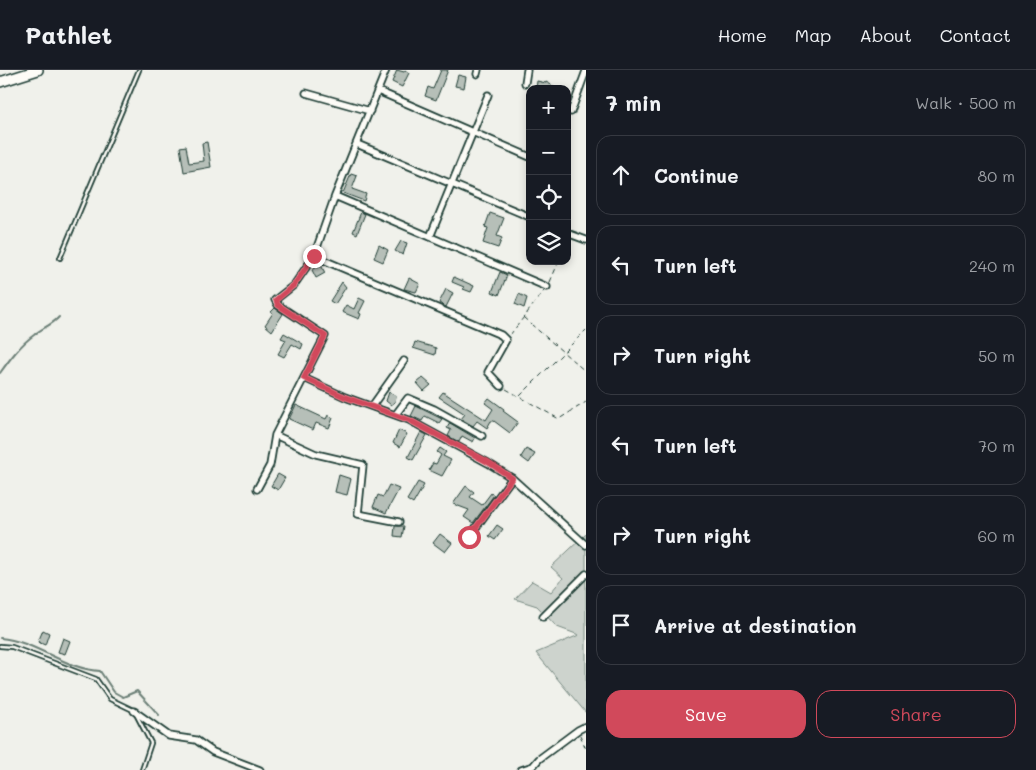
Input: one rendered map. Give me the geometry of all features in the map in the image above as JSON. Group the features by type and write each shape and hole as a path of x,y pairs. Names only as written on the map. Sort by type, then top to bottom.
{"highway":[{"path":"0,82 38,70"}],"street":[{"path":"257,489 270,466 275,435 325,336 278,305 276,300 294,285 314,256 335,196 386,70"},
{"path":"525,83 527,70"},
{"path":"571,112 586,71"},
{"path":"378,90 526,155"},
{"path":"306,93 370,111"},
{"path":"430,237 488,95"},
{"path":"357,144 526,215"},
{"path":"335,196 548,287"},
{"path":"571,234 586,240"},
{"path":"314,256 500,335 506,340 488,372 501,386"},
{"path":"372,406 404,361"},
{"path":"304,378 345,397 396,414 488,462 512,478 586,545"},
{"path":"396,414 408,398 482,436"},
{"path":"275,435 316,454 363,465 358,514 399,522"},
{"path":"469,537 512,478"},
{"path":"543,617 586,574"},
{"path":"134,711 169,736 196,740 213,752 260,770"},
{"path":"521,770 533,766 539,759 586,726"}],"lane":[{"path":"60,258 139,70"},
{"path":"0,646 12,647 96,679 110,699 134,711 151,743 142,770"}],"path":[{"path":"506,340 548,287 557,265"},
{"path":"524,318 586,372"},
{"path":"520,397 586,330"},
{"path":"501,386 558,419 586,402"},
{"path":"578,730 586,749"}],"shaded area":[{"path":"586,534 586,713 536,653 579,635 557,627 537,606 515,599 532,581 551,592 563,578 551,567"}],"building":[{"path":"397,70 404,72 405,70 409,73 402,87 392,82"},
{"path":"441,70 448,70 436,100 425,96 428,87 433,89"},
{"path":"458,75 466,77 464,88 455,86"},
{"path":"537,81 552,85 536,85"},
{"path":"207,142 211,167 184,172 180,147 186,146 189,163 204,161 202,143"},
{"path":"351,174 357,176 352,189 366,194 364,201 343,193"},
{"path":"361,212 365,214 357,234 353,232"},
{"path":"490,213 504,218 497,236 502,238 498,248 483,243 488,228 485,227"},
{"path":"401,241 407,243 403,255 395,251"},
{"path":"379,245 388,250 383,262 374,258"},
{"path":"321,265 325,273 316,278 312,270"},
{"path":"500,272 507,275 499,295 492,292"},
{"path":"454,277 474,286 471,292 452,282"},
{"path":"409,278 420,284 416,292 404,289"},
{"path":"342,282 346,287 335,304 330,301"},
{"path":"446,289 453,293 446,307 439,303"},
{"path":"519,294 527,298 524,308 515,304"},
{"path":"359,298 365,301 359,313 361,314 359,319 342,312 346,305 354,309"},
{"path":"275,308 283,314 272,331 265,325"},
{"path":"284,333 303,344 301,349 292,344 284,357 278,354 286,340 281,338"},
{"path":"415,342 436,348 435,355 413,348"},
{"path":"423,378 431,385 424,391 417,383"},
{"path":"389,392 396,396 395,402 391,405 386,401"},
{"path":"443,392 486,420 493,409 485,403 489,398 518,422 510,433 494,421 491,421 487,428 477,421 473,426 461,419 465,414 439,397"},
{"path":"296,405 326,419 328,415 333,418 329,428 316,423 313,430 289,419"},
{"path":"416,406 442,419 439,423 425,416 422,421 411,416"},
{"path":"450,423 475,438 473,442 462,436 459,442 448,436 451,430 447,428"},
{"path":"399,430 407,434 400,447 393,443"},
{"path":"421,432 427,435 413,460 408,457"},
{"path":"440,448 446,452 443,456 451,460 442,476 429,470 433,463 436,464 441,455 437,452"},
{"path":"526,449 535,454 529,463 521,457"},
{"path":"278,474 285,478 278,490 271,486"},
{"path":"339,475 351,479 347,495 335,492"},
{"path":"418,482 424,485 413,504 407,500"},
{"path":"389,485 399,489 386,513 373,507 378,495 383,497"},
{"path":"466,486 474,492 470,497 482,505 491,493 494,495 473,523 464,517 469,510 453,504"},
{"path":"497,525 503,529 495,540 489,536"},
{"path":"395,526 404,526 402,537 394,536"},
{"path":"440,534 452,543 445,552 433,543"},
{"path":"43,630 49,633 45,645 38,642"},
{"path":"63,638 70,641 65,654 58,652"}],"waterway":[{"path":"0,373 24,343 59,317"},
{"path":"0,638 26,644 74,665 100,671 114,692 123,697 137,691 159,715"}],"route":[{"path":"314,256 294,285 276,300 278,305 325,336 304,378 345,397 409,420 488,462 512,478 469,537"}]}
